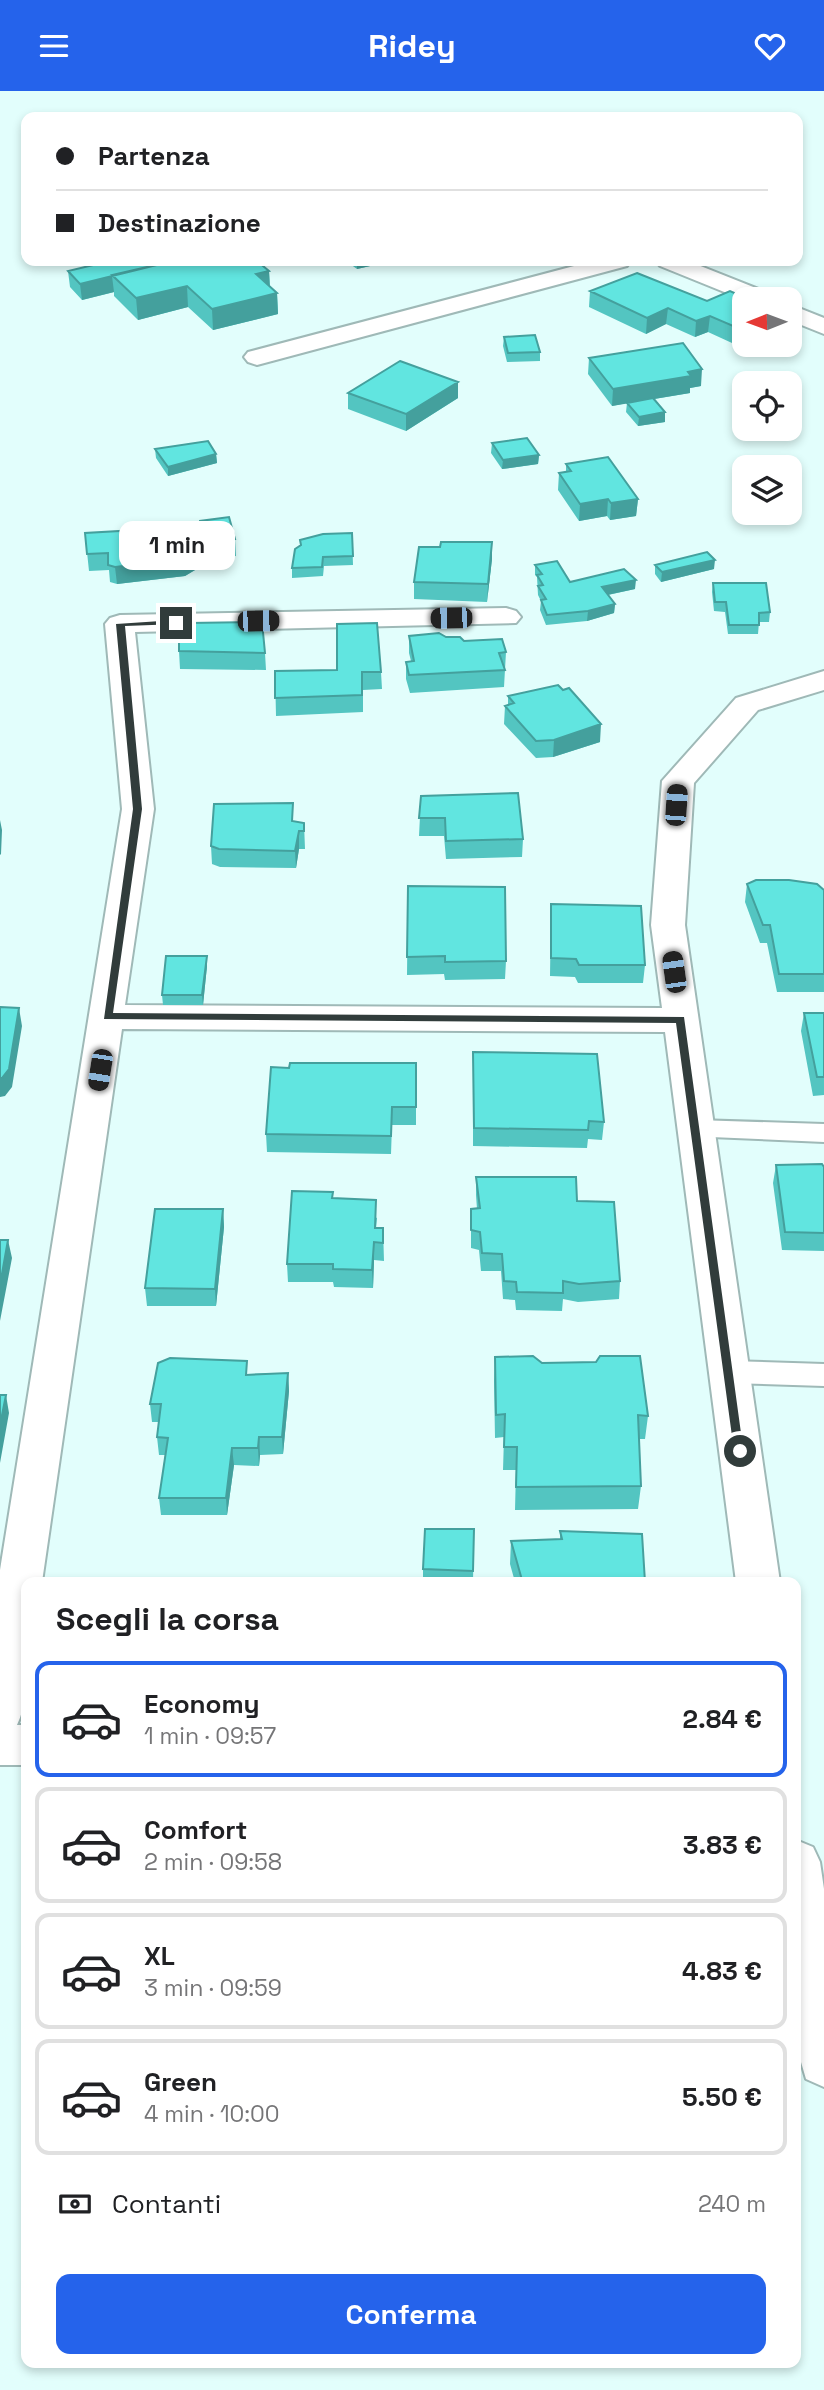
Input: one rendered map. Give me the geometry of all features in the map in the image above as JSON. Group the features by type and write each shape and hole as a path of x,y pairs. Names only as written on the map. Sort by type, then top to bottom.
{"street":[{"path":"257,356 600,266"},
{"path":"680,266 732,287"},
{"path":"802,317 824,327"},
{"path":"21,1577 138,809 120,624 506,617"},
{"path":"757,1577 668,925 678,781 747,704 824,680"},
{"path":"108,1017 680,1020"},
{"path":"0,1713 21,1578"},
{"path":"0,1745 21,1745"},
{"path":"801,1898 824,2062"}],"lane":[{"path":"696,1129 824,1133"},
{"path":"729,1373 824,1375"}],"building":[{"path":"89,266 153,266 80,284 68,271"},
{"path":"151,266 263,266 269,271 256,274 277,293 212,309 187,286 136,298 112,275"},
{"path":"637,273 707,301 730,291 732,326 710,316 696,321 668,308 647,318 590,291"},
{"path":"535,335 540,352 508,353 504,337"},
{"path":"683,343 702,369 688,372 691,376 613,389 589,358"},
{"path":"400,361 458,382 406,414 348,393"},
{"path":"653,398 665,412 639,417 627,403"},
{"path":"527,438 539,455 503,460 492,443"},
{"path":"208,441 216,454 168,467 155,449"},
{"path":"608,457 638,499 611,503 608,499 580,504 559,473 571,471 566,464"},
{"path":"229,517 235,539 204,542 205,552 194,553 183,559 115,567 108,565 108,553 87,554 85,533 171,528 169,525 184,524 186,528 199,527 200,521"},
{"path":"352,533 353,556 323,557 322,567 292,568 295,549 301,545 300,540 323,534"},
{"path":"441,542 492,542 488,584 414,582 419,547 440,547"},
{"path":"707,552 715,560 662,572 655,565"},
{"path":"557,561 570,582 624,569 636,580 602,587 615,604 588,611 547,615 541,600 546,599 538,586 543,585 537,575 542,574 535,565"},
{"path":"713,583 766,583 770,612 759,613 759,625 729,625 726,602 715,602"},
{"path":"262,622 265,653 179,651 179,626 188,623"},
{"path":"377,623 381,672 362,672 362,695 275,698 275,671 337,670 337,624"},
{"path":"439,633 446,637 460,637 464,641 502,639 506,652 499,653 505,670 409,675 406,662 414,661 409,636"},
{"path":"558,685 563,690 569,688 601,724 554,740 536,741 505,706 514,703 508,696"},
{"path":"518,793 523,839 446,841 445,818 419,818 421,796"},
{"path":"293,803 292,821 304,823 304,831 299,831 295,851 219,849 211,846 214,804"},
{"path":"756,880 789,880 817,884 824,890 824,974 779,974 770,925 763,925 747,884"},
{"path":"408,886 505,887 506,961 445,962 445,956 407,957"},
{"path":"551,904 641,906 645,965 579,965 576,959 551,958"},
{"path":"166,956 207,956 202,995 162,995"},
{"path":"0,1007 19,1008 9,1069 2,1078 0,1078"},
{"path":"804,1013 824,1013 824,1077 817,1077"},
{"path":"473,1052 597,1054 604,1122 589,1121 588,1130 474,1128"},
{"path":"290,1063 416,1063 416,1107 392,1107 391,1136 266,1134 271,1067 289,1068"},
{"path":"822,1164 824,1233 785,1232 776,1165"},
{"path":"476,1177 576,1177 577,1201 614,1202 620,1281 579,1284 563,1281 563,1293 517,1292 516,1282 504,1281 502,1254 482,1253 480,1232 471,1230 471,1209 480,1208"},
{"path":"292,1191 333,1192 332,1198 376,1200 375,1228 383,1228 383,1243 374,1242 372,1270 333,1269 333,1264 287,1264"},
{"path":"155,1209 223,1209 215,1289 145,1288"},
{"path":"0,1240 8,1240 0,1285"},
{"path":"533,1356 542,1363 596,1362 600,1356 640,1356 648,1416 638,1415 641,1486 516,1487 517,1447 504,1447 505,1414 496,1415 495,1357"},
{"path":"170,1358 247,1361 246,1375 288,1373 282,1437 259,1437 258,1448 232,1448 226,1498 159,1498 168,1438 157,1437 161,1404 150,1404 158,1363"},
{"path":"0,1395 6,1395 0,1425"},
{"path":"425,1529 474,1529 473,1571 423,1569"},
{"path":"560,1531 642,1534 645,1577 521,1577 511,1541 562,1539"}],"route":[{"path":"176,623 120,624 138,809 108,1017 680,1020 740,1451"}]}
